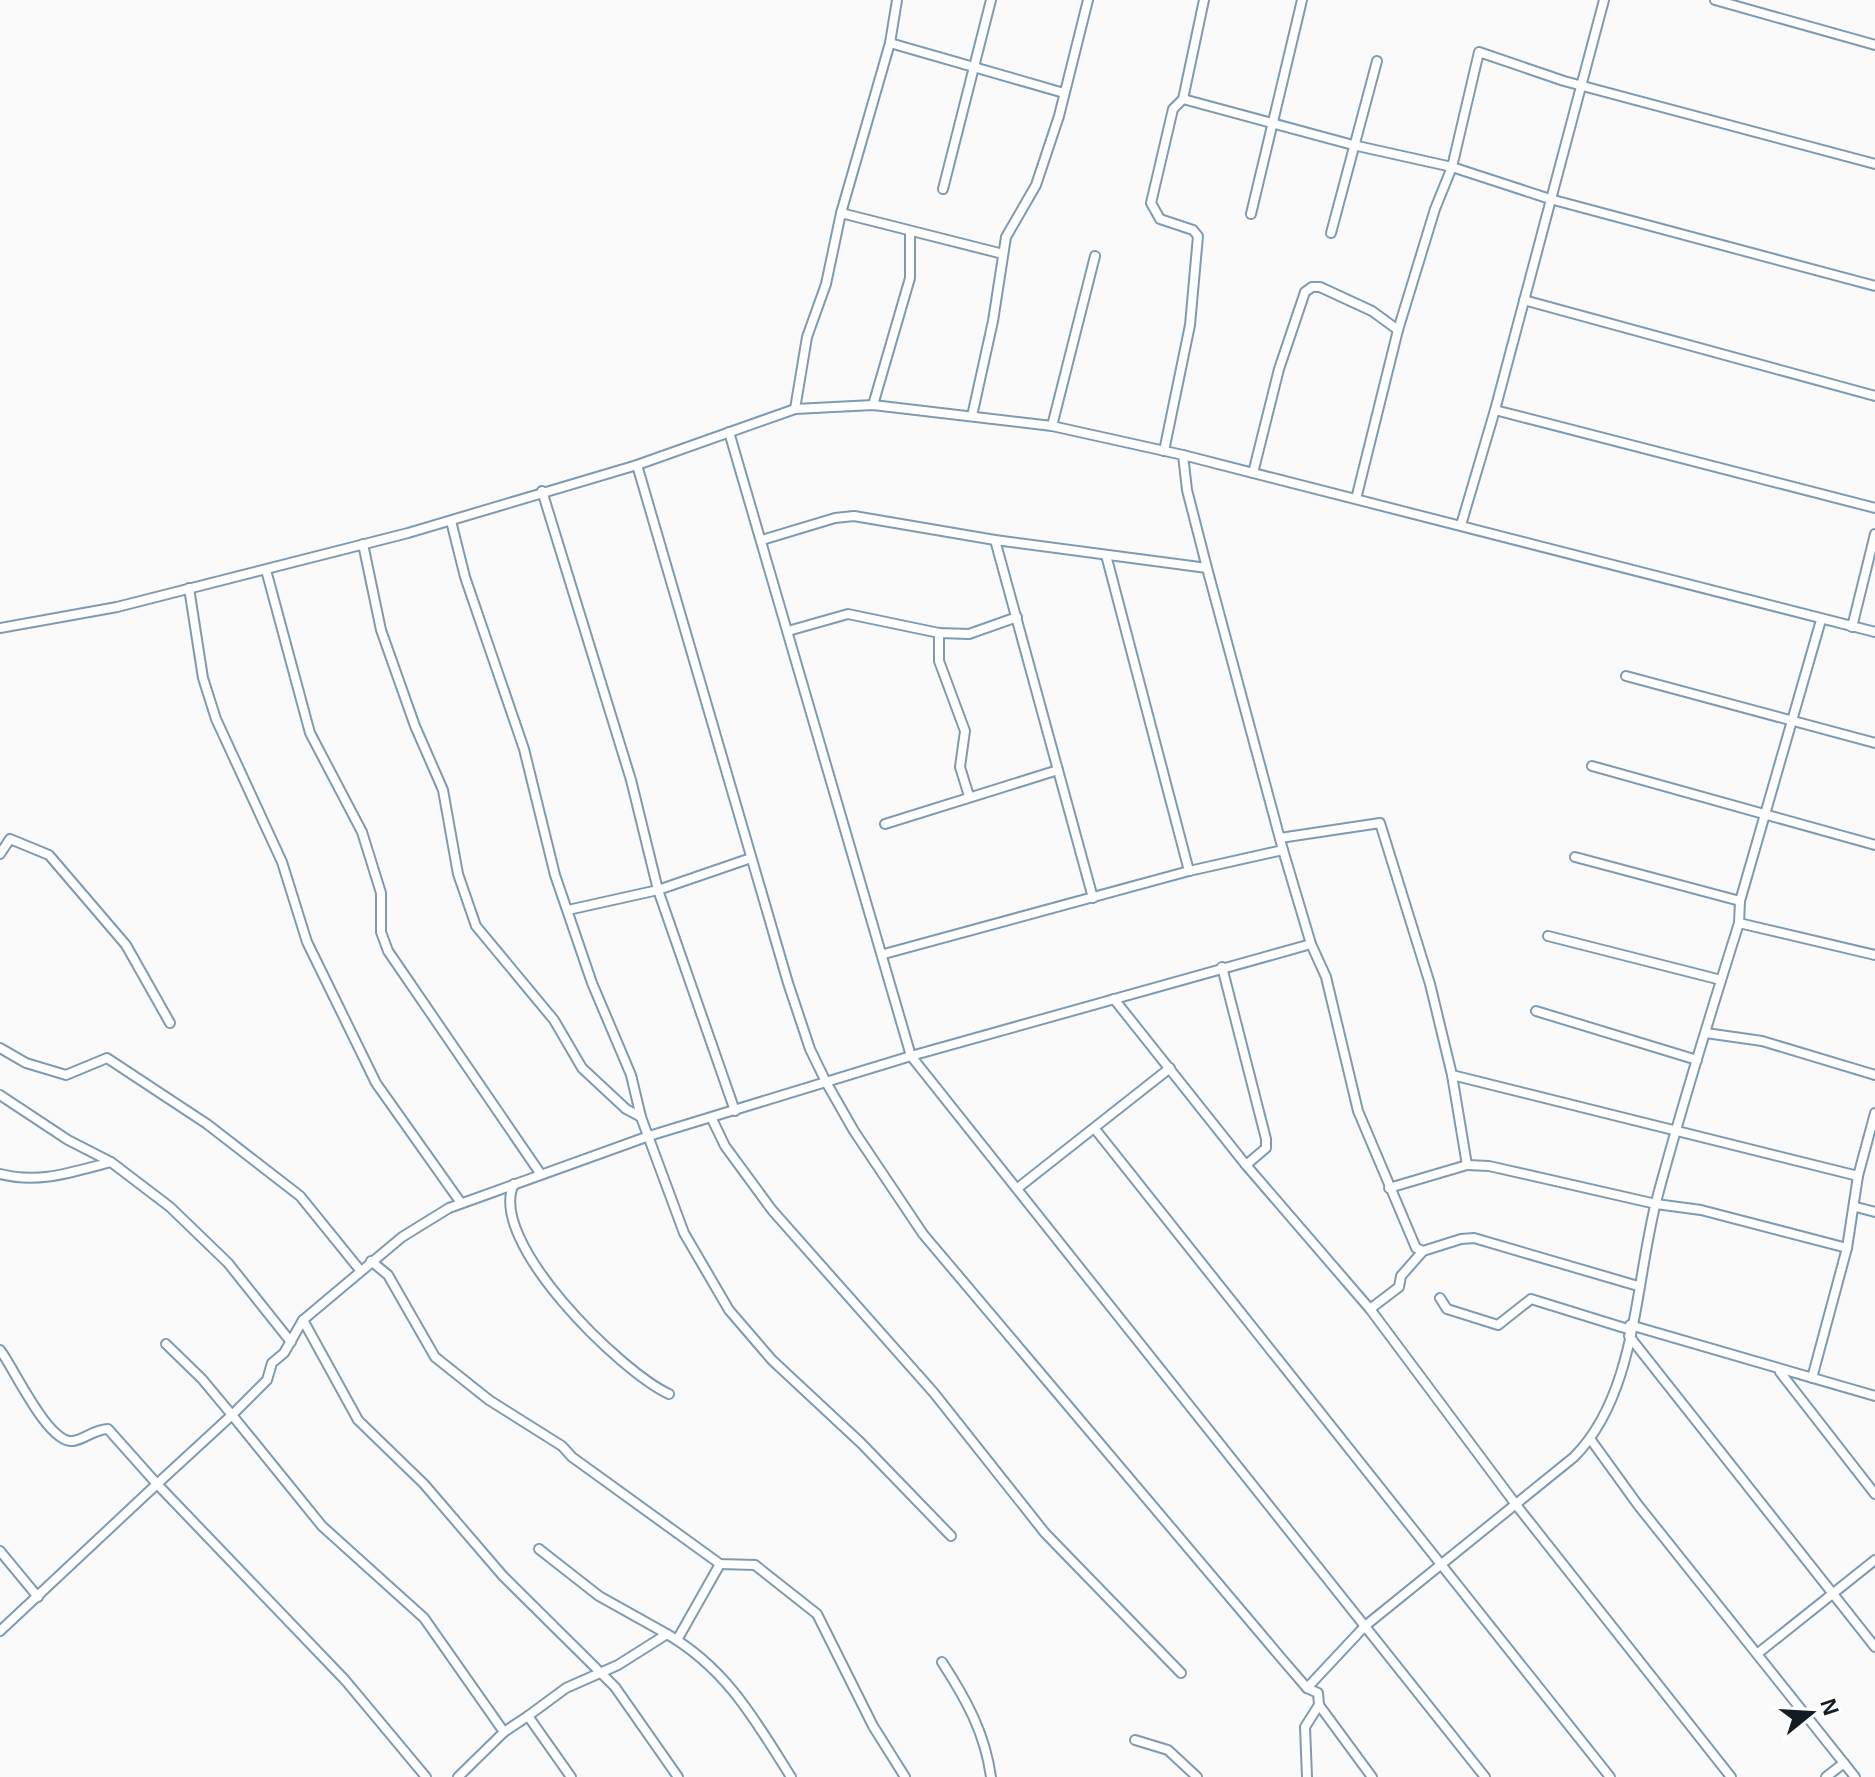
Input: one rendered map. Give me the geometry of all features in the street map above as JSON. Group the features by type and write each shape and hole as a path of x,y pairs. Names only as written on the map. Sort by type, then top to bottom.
{"street":[{"path":"795,409 807,337 826,284 841,213 890,43 897,0"},
{"path":"943,189 991,0"},
{"path":"972,416 993,321 1003,254 1012,222 1036,185 1088,0"},
{"path":"1164,451 1190,325 1192,274 1198,244 1193,230 1160,219 1151,203 1173,109 1183,99 1204,0"},
{"path":"1251,214 1302,0"},
{"path":"1461,525 1495,410 1604,0"},
{"path":"1715,0 1875,45"},
{"path":"890,43 1064,93"},
{"path":"1356,499 1398,330 1435,209 1452,167 1479,52 1581,86 1875,164"},
{"path":"1331,233 1377,61"},
{"path":"1183,99 1353,145 1452,167 1550,199 1875,286"},
{"path":"841,213 1003,254"},
{"path":"873,405 910,278 910,232"},
{"path":"1052,426 1095,256"},
{"path":"1253,473 1279,369 1305,292 1312,287 1320,287 1372,311 1398,330"},
{"path":"1524,300 1875,396"},
{"path":"0,628 117,607 451,521 542,491 637,465 795,409 873,405 1052,426 1183,455 1875,632"},
{"path":"1495,410 1875,508"},
{"path":"729,432 884,954 911,1056 1019,1187 1485,1777"},
{"path":"1183,455 1187,490 1207,568 1283,850 1311,944 1326,977 1358,1111 1416,1248 1423,1251"},
{"path":"637,465 792,997 826,1082 871,1158 949,1268 1307,1688 1321,1698 1305,1727 1307,1777"},
{"path":"542,491 639,807 658,890 735,1111"},
{"path":"762,540 835,518 854,516 995,540 1207,568"},
{"path":"451,521 465,577 524,749 568,910 592,983 631,1075 641,1117 684,1233 729,1310 772,1360 861,1443 951,1536"},
{"path":"1852,627 1875,534"},
{"path":"995,540 1093,898"},
{"path":"363,544 381,630 415,726 443,790 458,874 476,926 554,1020 582,1068 626,1109 641,1117"},
{"path":"1106,555 1189,871"},
{"path":"266,570 310,733 362,832 381,893 381,932 388,951 540,1173"},
{"path":"189,588 203,678 216,719 282,862 307,942 376,1083 461,1203"},
{"path":"788,631 848,614 939,633 969,634 1017,617"},
{"path":"1307,1688 1365,1626 1517,1506 1591,1440 1617,1390 1656,1204 1739,923 1740,901 1821,620"},
{"path":"939,633 939,661 965,731 960,767 969,796"},
{"path":"1626,676 1875,743"},
{"path":"1592,766 1875,845"},
{"path":"885,824 1058,770"},
{"path":"1280,838 1380,823 1423,958 1452,1075 1467,1165"},
{"path":"0,835 49,855 126,945 170,1023"},
{"path":"0,854 10,839"},
{"path":"884,954 1189,871 1283,850"},
{"path":"1575,857 1740,901"},
{"path":"568,910 658,890 751,858"},
{"path":"1739,923 1875,955"},
{"path":"1548,936 1721,980"},
{"path":"0,1631 267,1380 272,1363 291,1342 303,1320 360,1270 414,1229 461,1203 649,1136 911,1056 1311,944"},
{"path":"1222,967 1266,1139 1266,1148 1246,1165"},
{"path":"1114,999 1246,1165 1370,1309 1517,1506 1731,1777"},
{"path":"1536,1011 1697,1060"},
{"path":"1706,1033 1875,1076"},
{"path":"0,1048 26,1063 66,1075 107,1058 207,1124 300,1196 360,1270"},
{"path":"1019,1187 1170,1068"},
{"path":"1452,1075 1858,1176"},
{"path":"0,1095 68,1140 111,1162 170,1207 228,1263 291,1342"},
{"path":"1812,1378 1847,1248 1856,1207 1858,1176 1870,1149 1875,1113"},
{"path":"712,1119 725,1146 772,1210 934,1393 1045,1533 1181,1673"},
{"path":"1095,1129 1610,1777"},
{"path":"0,1174 33,1179 63,1176 111,1162"},
{"path":"1389,1188 1467,1165 1489,1166 1656,1204 1701,1210 1847,1248"},
{"path":"515,1183 509,1207 524,1246 546,1285 632,1370 669,1394"},
{"path":"1856,1207 1875,1212"},
{"path":"1370,1309 1399,1287 1401,1276 1423,1251 1468,1237 1638,1286"},
{"path":"371,1261 388,1275 435,1357 456,1376 511,1414 529,1422 651,1516 720,1564 741,1561 755,1565 817,1614 873,1726 905,1777"},
{"path":"1440,1298 1447,1309 1498,1325 1531,1299 1630,1330 1875,1396"},
{"path":"303,1320 358,1420 424,1484 503,1576 602,1673 678,1777"},
{"path":"1630,1330 1875,1647"},
{"path":"166,1344 202,1379 322,1526 424,1618 504,1732"},
{"path":"0,1350 35,1407 59,1437 73,1441 108,1429 345,1680 426,1777"},
{"path":"1779,1371 1875,1494"},
{"path":"1591,1440 1855,1777"},
{"path":"539,1549 599,1596 710,1662 728,1681 791,1777"},
{"path":"0,1551 38,1597"},
{"path":"1757,1654 1875,1560"},
{"path":"677,1640 720,1564"},
{"path":"458,1777 504,1732 566,1688 602,1673 667,1634"},
{"path":"942,1662 969,1704 987,1750 991,1777"},
{"path":"1319,1705 1372,1777"},
{"path":"528,1716 571,1777"},
{"path":"1135,1740 1168,1750 1197,1777"},
{"path":"1826,1777 1844,1763"}]}
